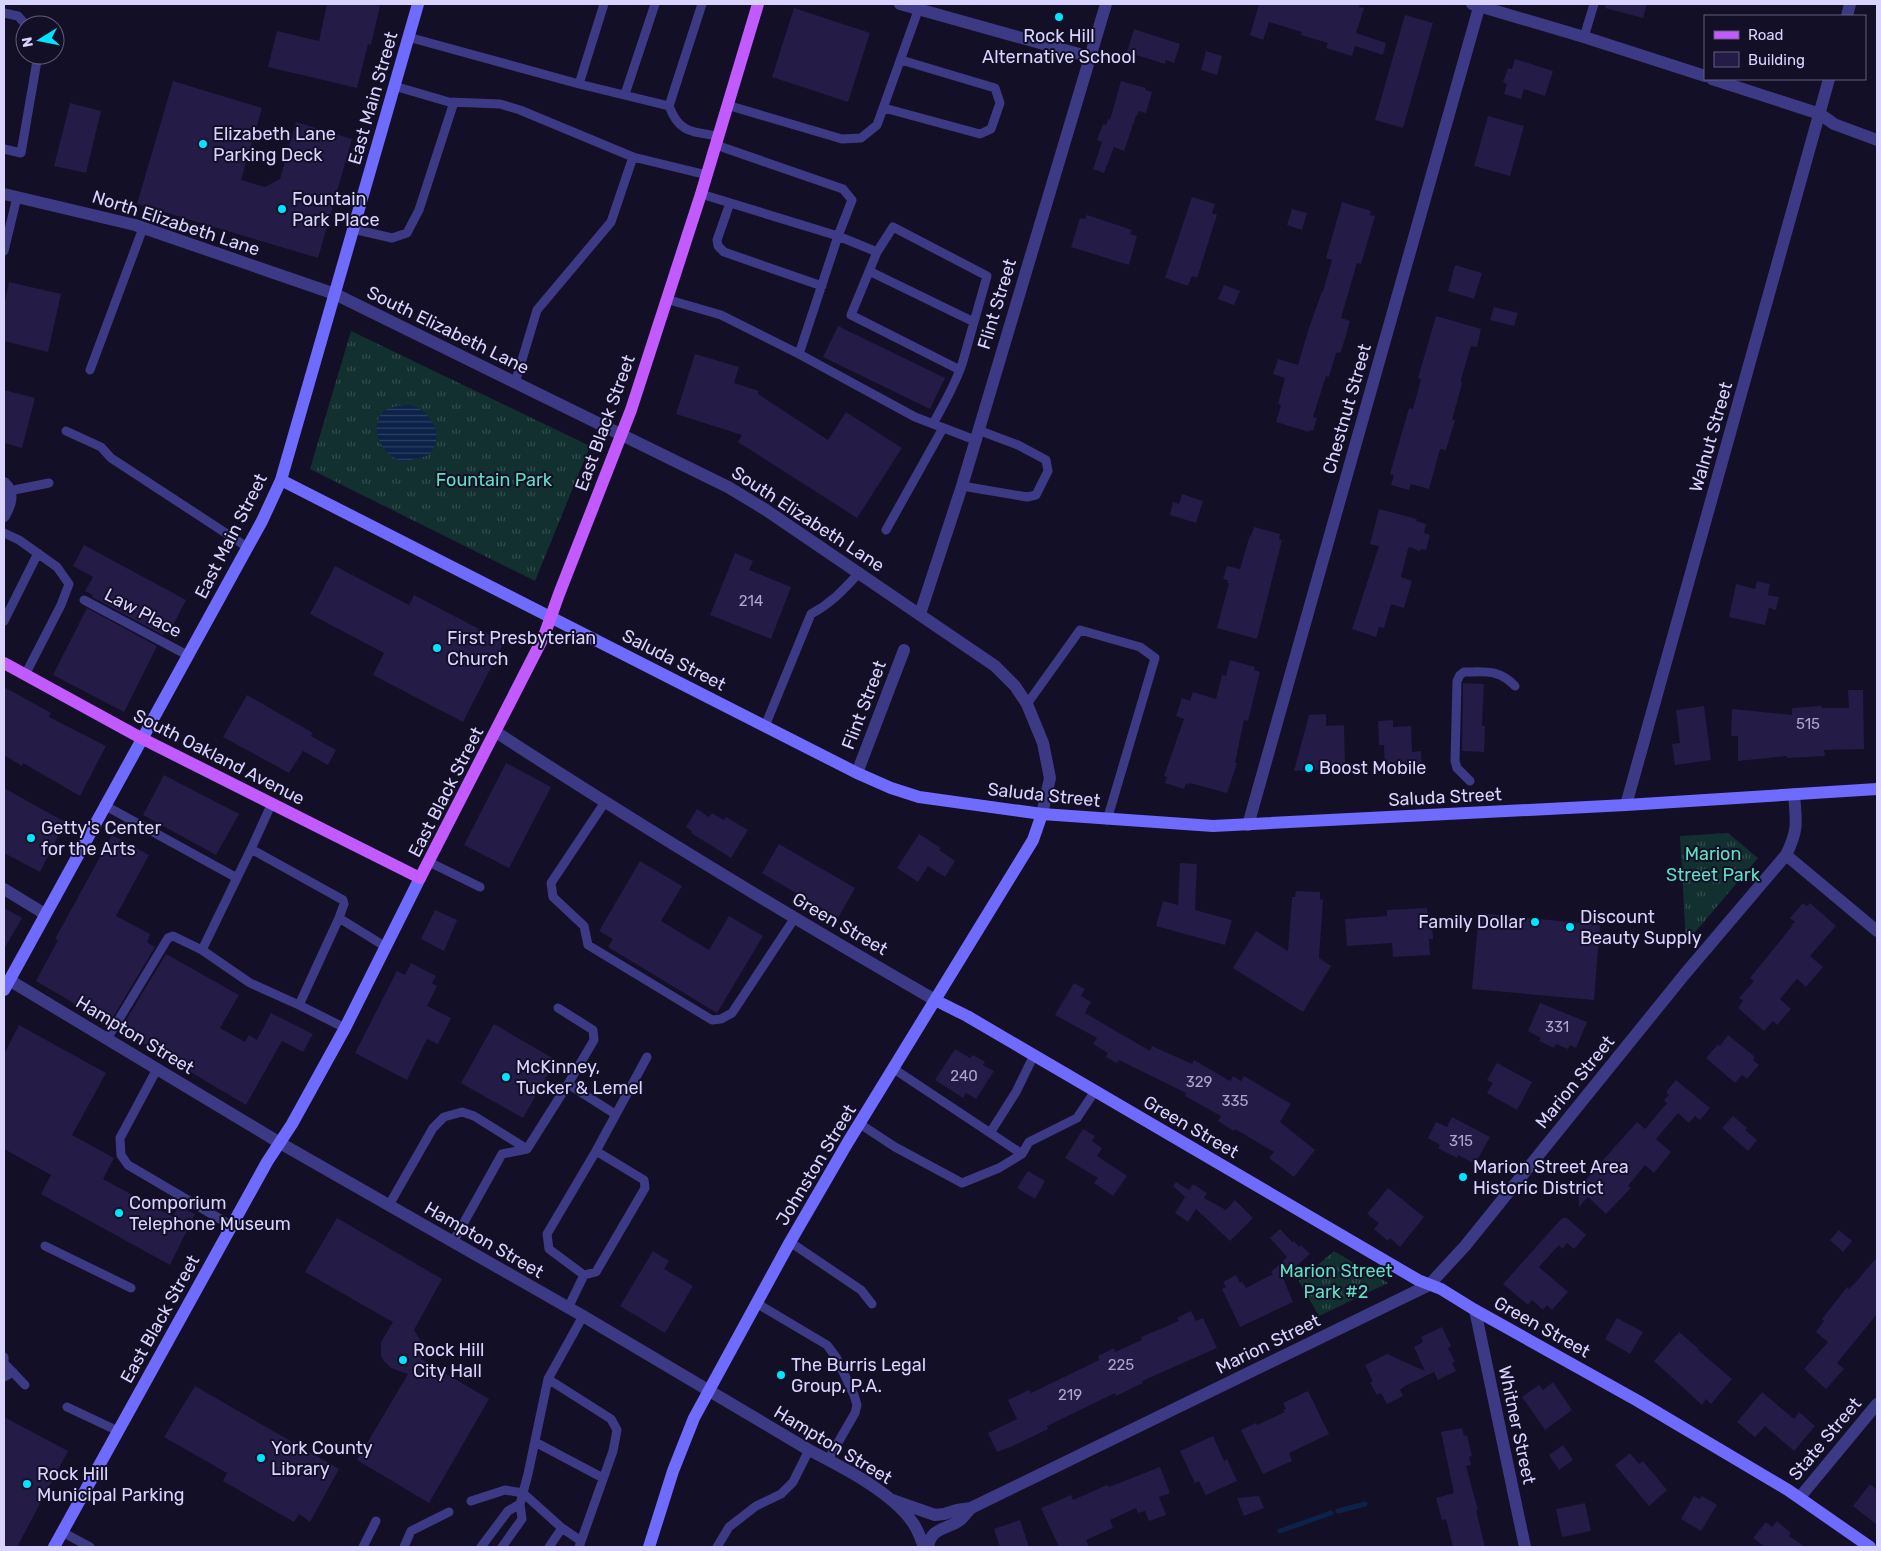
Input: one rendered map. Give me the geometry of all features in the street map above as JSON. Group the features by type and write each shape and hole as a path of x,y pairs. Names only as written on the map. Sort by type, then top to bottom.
{"main road":[{"name":"East Main Street","path":"6,985 262,521 281,480 418,4"},
{"name":"East Black Street","path":"54,1547 267,1162 280,1144 345,1028 496,732 551,618 631,410 707,175 758,4"},
{"name":"Saluda Street","path":"281,480 857,773 891,788 919,797 1042,814 1213,826 1626,805 1877,789"},
{"name":"South Oakland Avenue","path":"4,663 141,738 420,878"},
{"name":"Johnston Street","path":"649,1547 673,1471 694,1418 708,1391 790,1242 1033,840 1042,814"},
{"name":"Green Street","path":"935,1000 1034,1055 1418,1280 1441,1289 1638,1401 1800,1497 1870,1547"}],"street":[{"path":"900,4 919,7 1090,57"},
{"name":"Flint Street","path":"920,614 962,486 1106,4"},
{"path":"1477,4 1704,76"},
{"name":"Chestnut Street","path":"1248,825 1477,4"},
{"path":"1715,80 1820,114 1834,124 1877,140"},
{"name":"Walnut Street","path":"1626,805 1830,80"},
{"name":"North Elizabeth Lane","path":"4,194 143,228 335,294"},
{"name":"South Elizabeth Lane","path":"335,294 728,487 860,572 995,666 1016,686 1034,718 1047,759 1050,778 1042,814"},
{"path":"4,516 11,503 6,487"},
{"name":"Flint Street","path":"857,773 904,650"},
{"name":"Green Street","path":"496,732 794,919 935,1000"},
{"name":"Marion Street","path":"892,1500 935,1515 971,1508 1430,1285 1465,1246 1684,975 1786,855 1797,827 1794,794"},
{"path":"1786,855 1877,931"},
{"path":"4,889 45,914"},
{"name":"Hampton Street","path":"6,985 107,1039 280,1144 583,1316 828,1460 892,1500 913,1523 924,1547"},
{"name":"Whitner Street","path":"1475,1310 1525,1547"},
{"name":"State Street","path":"1800,1497 1877,1404"},
{"name":"Marion Street","path":"928,1547 930,1539 935,1533 960,1520 971,1508"}],"lane":[{"path":"578,84 604,4"},
{"path":"625,94 655,4"},
{"path":"702,4 669,106 674,119 686,130 843,189 852,200 838,236 799,354"},
{"path":"1584,37 1594,4"},
{"path":"727,105 842,139 861,138 878,126 919,7"},
{"path":"408,38 578,84 669,106"},
{"path":"884,108 980,134 991,129 1000,103 995,88 901,60"},
{"path":"4,149 21,153 36,65"},
{"path":"394,86 454,102 500,104 520,110 633,157 707,175"},
{"path":"353,229 392,238 407,234 419,210 454,102"},
{"path":"515,383 537,310 611,222 633,157"},
{"path":"701,194 838,236 877,252"},
{"path":"4,251 17,196"},
{"path":"730,203 717,240 718,246 724,252 822,286"},
{"path":"933,424 956,382 960,370 988,276 893,227 877,252 851,315 960,370"},
{"path":"90,370 143,228"},
{"path":"869,271 974,322"},
{"path":"666,298 721,315 799,354 915,417 943,428 1018,445 1046,460 1048,470 1036,494 1027,497 962,486"},
{"path":"886,530 943,428"},
{"path":"66,431 101,447 112,458 247,547"},
{"path":"6,487 49,483"},
{"path":"4,534 19,540 57,567 69,584 61,605 25,675"},
{"path":"4,621 38,553"},
{"path":"765,726 811,614 832,601 860,572"},
{"name":"Law Place","path":"84,600 187,655"},
{"path":"1027,704 1080,630 1140,647 1155,658 1107,820"},
{"path":"1470,781 1457,768 1455,761 1457,681 1464,672 1493,673 1503,675 1515,686"},
{"path":"605,802 551,883 553,897 584,926 588,944 596,950 712,1020 721,1019 732,1013 794,919"},
{"path":"202,950 252,849 272,803"},
{"path":"104,805 237,878"},
{"path":"252,849 343,900 344,904 339,918 299,1005"},
{"path":"429,862 480,888"},
{"path":"339,918 386,947"},
{"path":"107,1039 168,938 173,936 202,950 250,983 345,1028"},
{"path":"453,1242 502,1154 527,1149 594,1040 593,1030 558,1008"},
{"path":"990,1133 1016,1092 1034,1055"},
{"path":"584,1275 549,1249 547,1234 596,1151 647,1057"},
{"path":"157,1069 120,1138 120,1155 128,1165 232,1226"},
{"path":"894,1069 1022,1154"},
{"path":"568,1084 616,1114"},
{"path":"860,1124 895,1146 962,1182 999,1168 1022,1154 1029,1142 1077,1118 1095,1091"},
{"path":"389,1205 433,1128 444,1117 462,1112 474,1116 527,1149"},
{"path":"584,1275 596,1272 645,1188 644,1180 596,1151"},
{"path":"790,1242 861,1290 872,1304"},
{"path":"45,1246 131,1288"},
{"path":"568,1308 584,1275"},
{"path":"756,1303 827,1345 836,1357 854,1395 857,1404 855,1413 828,1460"},
{"path":"502,1547 522,1519 520,1504 548,1379 583,1316"},
{"path":"4,1357 4,1363 25,1384"},
{"path":"4,1377 13,1372"},
{"path":"471,1502 505,1490 523,1493 580,1544 612,1451 617,1430 611,1418 548,1379"},
{"path":"67,1406 118,1431"},
{"path":"535,1442 603,1478"},
{"path":"718,1547 730,1527 756,1506 782,1494 793,1482 809,1450"},
{"path":"476,1547 483,1544 508,1511 520,1504"},
{"path":"404,1547 411,1531 449,1512"},
{"path":"363,1547 376,1521"},
{"path":"549,1547 562,1528"},
{"path":"409,1547 411,1531"},
{"path":"62,1532 90,1547"}],"green space":[{"name":"Fountain Park","path":"351,331 590,446 535,581 310,469"},
{"name":"Marion Street Park","path":"1728,833 1758,858 1686,943 1680,836"},
{"name":"Marion Street Park #2","path":"1334,1251 1388,1283 1319,1316 1299,1281"}],"water":[{"path":"411,405 428,416 435,428 436,442 427,456 403,461 388,453 383,446 377,429 378,421 381,414 388,409"}],"building":[{"path":"327,4 371,4 380,6 371,45 368,44 357,88 268,67 277,31 319,41"},
{"path":"1259,4 1360,4 1359,7 1364,8 1356,33 1386,43 1383,55 1355,46 1352,56 1326,48 1328,43 1301,35 1302,32 1269,22 1263,40 1250,35"},
{"path":"1606,4 1647,4 1643,18 1605,8"},
{"path":"794,8 870,33 848,102 772,77"},
{"path":"1405,15 1433,23 1403,128 1375,120"},
{"path":"1134,29 1180,44 1174,63 1166,60 1165,64 1127,52"},
{"path":"1206,51 1222,56 1217,75 1201,70"},
{"path":"1515,59 1553,71 1545,96 1524,89 1521,99 1504,94 1507,84 1503,82 1508,68 1512,69"},
{"path":"173,81 262,108 241,180 265,187 280,179 296,122 352,139 318,258 137,204"},
{"path":"1121,81 1146,88 1145,90 1152,92 1146,113 1139,111 1136,116 1124,151 1114,147 1104,173 1093,169 1102,142 1097,140 1103,124 1106,125 1108,119 1110,120"},
{"path":"70,103 101,111 86,173 54,166"},
{"path":"1488,116 1524,126 1510,176 1474,166"},
{"path":"1192,197 1215,204 1212,213 1217,215 1197,278 1192,276 1188,286 1165,278"},
{"path":"1342,202 1371,211 1370,215 1375,216 1361,264 1357,263 1341,318 1350,321 1341,352 1336,353 1329,377 1326,376 1313,417 1317,418 1313,431 1309,430 1309,432 1276,422 1281,405 1278,404 1285,378 1273,374 1278,359 1298,365 1332,260 1326,258"},
{"path":"1292,209 1307,213 1302,230 1287,225"},
{"path":"1087,215 1132,230 1130,234 1137,236 1129,265 1071,247 1080,218 1085,219"},
{"path":"1455,265 1482,273 1474,299 1448,291"},
{"path":"9,282 61,294 48,352 4,341 4,306"},
{"path":"1224,285 1240,291 1234,305 1218,299"},
{"path":"1494,307 1518,313 1514,326 1490,320"},
{"path":"1436,316 1481,329 1477,347 1471,346 1452,420 1455,420 1446,450 1440,449 1429,489 1411,484 1409,490 1391,485 1394,475 1390,474 1409,408 1413,409 1421,379 1418,378"},
{"path":"838,326 945,378 930,409 823,357"},
{"path":"695,354 739,367 734,383 759,391 758,394 828,440 846,412 902,448 857,518 738,442 742,435 676,414"},
{"path":"4,390 35,398 22,448 4,443"},
{"path":"1182,494 1203,501 1196,523 1170,515 1173,502 1179,504"},
{"path":"1379,509 1417,519 1416,521 1426,524 1424,533 1430,535 1426,550 1421,549 1420,551 1409,547 1401,577 1412,581 1404,608 1391,604 1384,628 1379,627 1376,637 1352,629 1379,546 1370,544"},
{"path":"1254,527 1280,534 1279,539 1282,540 1257,639 1217,628 1229,583 1227,583 1228,580 1223,579 1227,566 1240,569"},
{"path":"84,545 186,600 168,635 164,633 163,635 92,597 93,595 85,591 93,577 73,566"},
{"path":"735,553 753,561 749,570 791,587 771,639 710,615"},
{"name":"First Presbyterian Church","path":"335,566 409,605 414,595 504,642 463,722 373,675 384,653 310,614"},
{"path":"1757,581 1770,584 1768,595 1779,597 1776,610 1769,608 1765,625 1729,617 1736,584 1755,589"},
{"path":"87,608 157,646 124,712 53,675"},
{"path":"1230,660 1255,667 1254,670 1260,672 1248,721 1244,720 1235,763 1237,763 1227,793 1190,783 1189,785 1186,783 1184,789 1165,783 1167,777 1164,776 1184,719 1176,716 1182,698 1190,701 1193,692 1216,699 1222,675 1226,676"},
{"path":"1463,683 1484,684 1482,726 1485,726 1484,752 1462,751"},
{"path":"4,687 51,713 49,717 106,746 80,796 23,763 22,766 4,755"},
{"path":"1848,690 1863,690 1864,749 1824,750 1825,756 1787,758 1787,756 1738,761 1738,736 1731,736 1732,709 1792,715 1792,708 1822,706 1822,708 1849,708"},
{"path":"247,695 313,733 311,736 336,750 328,765 303,751 289,773 223,737"},
{"path":"1704,706 1711,760 1675,765 1672,744 1680,743 1676,710"},
{"path":"1326,714 1326,726 1344,725 1345,764 1338,765 1337,769 1294,771 1309,715"},
{"path":"1393,720 1393,727 1411,726 1412,752 1421,751 1422,770 1385,771 1384,745 1379,745 1378,721"},
{"path":"506,763 551,787 509,868 464,845"},
{"path":"164,775 239,814 216,855 143,815"},
{"name":"Getty's Center for the Arts","path":"4,788 65,822 40,872 4,853"},
{"path":"697,809 709,817 712,813 724,820 726,817 748,830 731,858 691,833 692,831 686,827"},
{"path":"919,834 941,848 939,850 955,861 945,877 928,866 918,882 897,868"},
{"path":"112,835 149,855 116,916 150,934 147,942 155,947 109,1024 36,981 58,940 55,939"},
{"path":"779,844 855,888 838,918 762,873"},
{"path":"640,861 682,886 661,921 709,950 729,916 763,936 717,1013 608,947 613,939 599,931"},
{"path":"1180,863 1197,864 1195,910 1232,920 1225,945 1156,926 1163,901 1178,905"},
{"path":"1296,891 1320,892 1320,899 1323,900 1319,958 1331,966 1303,1012 1233,968 1256,931 1288,951 1292,897 1295,897"},
{"path":"1803,903 1807,906 1810,903 1836,926 1810,956 1823,967 1806,987 1797,979 1780,999 1791,1009 1777,1025 1773,1021 1764,1031 1738,1008 1743,1001 1739,998 1754,981 1750,978 1793,925 1795,922 1790,918"},
{"path":"4,908 22,918 4,949"},
{"path":"1427,908 1428,920 1432,920 1433,939 1429,939 1430,955 1393,957 1392,943 1347,946 1345,919 1387,916 1387,910"},
{"path":"435,910 457,920 444,951 421,939"},
{"path":"1479,913 1600,925 1594,1000 1472,989"},
{"path":"166,954 239,995 220,1028 245,1042 249,1035 257,1040 271,1013 313,1034 303,1052 282,1041 246,1105 120,1030"},
{"path":"411,963 436,976 432,983 437,986 427,1006 451,1018 438,1044 427,1039 407,1080 355,1053 397,971 405,975"},
{"path":"1074,983 1085,989 1081,996 1091,1002 1085,1013 1150,1051 1152,1046 1192,1064 1194,1060 1230,1081 1233,1076 1241,1081 1244,1076 1291,1104 1280,1122 1315,1150 1294,1177 1269,1158 1274,1152 1218,1121 1221,1116 1185,1096 1186,1093 1119,1060 1117,1063 1106,1057 1108,1053 1093,1044 1097,1038 1055,1015"},
{"path":"1540,1003 1587,1022 1576,1048 1570,1045 1568,1049 1556,1044 1554,1048 1539,1041 1541,1038 1528,1031"},
{"path":"494,1024 556,1060 523,1118 461,1083"},
{"path":"19,1025 106,1073 72,1135 114,1158 103,1179 173,1217 178,1206 195,1214 170,1265 41,1194 51,1175 4,1149 4,1054"},
{"path":"1728,1035 1755,1057 1753,1060 1759,1065 1747,1079 1742,1075 1735,1083 1706,1058 1718,1044 1720,1046"},
{"path":"955,1049 970,1058 973,1055 985,1062 983,1065 994,1071 976,1099 966,1093 963,1098 935,1080"},
{"path":"1497,1063 1532,1082 1517,1110 1487,1093 1493,1083 1487,1080"},
{"path":"1676,1080 1710,1108 1700,1120 1695,1116 1689,1123 1678,1113 1656,1139 1671,1152 1654,1173 1645,1165 1628,1186 1631,1188 1606,1214 1588,1197 1579,1207 1578,1188 1637,1122 1645,1129 1667,1103 1664,1100 1669,1095 1666,1092"},
{"path":"1733,1116 1757,1140 1748,1151 1722,1128"},
{"path":"1452,1117 1490,1137 1475,1164 1458,1155 1457,1158 1438,1148 1440,1145 1428,1138 1436,1122 1447,1127"},
{"path":"1083,1129 1095,1136 1092,1141 1102,1148 1097,1156 1127,1176 1113,1196 1094,1183 1098,1178 1065,1158"},
{"path":"1028,1171 1045,1181 1035,1199 1017,1188"},
{"path":"1176,1182 1189,1190 1193,1184 1207,1193 1204,1198 1226,1210 1235,1200 1253,1218 1230,1241 1196,1209 1188,1222 1175,1213 1185,1197 1173,1186"},
{"path":"1388,1188 1424,1217 1400,1247 1390,1238 1388,1241 1374,1229 1379,1223 1367,1214"},
{"name":"Rock Hill City Hall","path":"337,1218 442,1279 414,1330 422,1343 421,1359 489,1399 429,1503 357,1460 408,1374 391,1368 381,1356 381,1342 393,1322 305,1272"},
{"path":"1562,1218 1567,1218 1586,1235 1574,1249 1567,1243 1562,1249 1559,1245 1539,1267 1568,1292 1552,1310 1547,1305 1543,1310 1532,1300 1528,1305 1503,1284"},
{"path":"1280,1229 1292,1242 1294,1241 1299,1247 1301,1245 1310,1254 1283,1278 1293,1302 1240,1327 1222,1289 1226,1287 1223,1282 1236,1275 1240,1283 1242,1281 1246,1288 1273,1274 1271,1272 1287,1257 1270,1238"},
{"path":"1839,1230 1852,1241 1843,1252 1830,1240"},
{"path":"653,1251 669,1261 664,1269 693,1286 665,1333 620,1306"},
{"path":"1877,1257 1877,1314 1837,1363 1844,1369 1826,1389 1804,1369 1828,1342 1816,1332 1824,1321 1822,1319 1847,1287 1849,1289 1855,1283"},
{"path":"1191,1311 1196,1321 1203,1318 1217,1348 1142,1381 1143,1383 1116,1396 1115,1393 1047,1426 1048,1429 997,1452 988,1433 1017,1419 1008,1400 1029,1390 1031,1393 1099,1360 1098,1356 1114,1348 1115,1352 1142,1340 1141,1337 1179,1321 1177,1318"},
{"path":"1617,1318 1643,1332 1630,1354 1605,1339"},
{"path":"1442,1327 1451,1346 1448,1348 1455,1362 1452,1363 1456,1371 1438,1380 1434,1372 1405,1386 1400,1390 1403,1396 1387,1404 1381,1393 1377,1395 1370,1383 1373,1381 1365,1365 1387,1354 1425,1371 1414,1347 1423,1342 1421,1337"},
{"path":"1679,1332 1732,1379 1711,1404 1706,1399 1702,1405 1654,1361"},
{"path":"1553,1382 1572,1410 1545,1430 1522,1397 1539,1385 1543,1390"},
{"name":"York County Library","path":"195,1386 339,1469 310,1522 299,1514 294,1522 223,1481 227,1473 164,1437"},
{"path":"1308,1391 1329,1434 1289,1453 1292,1461 1263,1474 1241,1430 1285,1412 1283,1410 1286,1409 1283,1403"},
{"path":"1762,1392 1794,1419 1799,1412 1815,1426 1794,1451 1765,1426 1755,1437 1737,1422"},
{"name":"Rock Hill Municipal Parking","path":"4,1417 68,1451 17,1547 4,1547"},
{"path":"1462,1428 1464,1436 1467,1435 1472,1456 1469,1457 1471,1465 1466,1466 1478,1510 1476,1510 1485,1547 1453,1547 1446,1519 1442,1520 1436,1498 1454,1493 1441,1432"},
{"path":"1213,1436 1224,1461 1227,1459 1237,1481 1206,1495 1199,1481 1195,1483 1180,1451"},
{"path":"1563,1445 1573,1460 1559,1470 1549,1455"},
{"path":"1630,1453 1639,1464 1643,1461 1667,1490 1649,1506 1615,1465"},
{"path":"1160,1467 1170,1493 1159,1497 1166,1515 1149,1521 1145,1511 1138,1513 1136,1508 1110,1520 1113,1528 1086,1540 1089,1547 1059,1547 1041,1508 1071,1495 1073,1500 1107,1485 1109,1487"},
{"path":"1870,1484 1877,1490 1877,1525 1853,1506"},
{"path":"1259,1496 1264,1508 1244,1516 1237,1498"},
{"path":"1694,1496 1700,1499 1702,1496 1717,1505 1701,1531 1681,1519"},
{"path":"1585,1503 1591,1531 1562,1537 1556,1509"},
{"path":"1020,1520 1029,1547 1000,1547 994,1529"},
{"path":"1777,1521 1791,1533 1789,1536 1805,1547 1765,1547 1753,1538 1766,1522 1772,1527"}],"waterway":[{"path":"1338,1511 1365,1504"},
{"path":"1280,1531 1331,1513"}],"place":[{"name":"Rock Hill Alternative School","path":"1059,17"},
{"name":"Elizabeth Lane Parking Deck","path":"203,144"},
{"name":"Fountain Park Place","path":"282,209"},
{"name":"First Presbyterian Church","path":"437,648"},
{"name":"Boost Mobile","path":"1309,768"},
{"name":"Getty's Center for the Arts","path":"31,838"},
{"name":"Family Dollar","path":"1535,922"},
{"name":"Discount Beauty Supply","path":"1570,927"},
{"name":"McKinney, Tucker & Lemel","path":"506,1077"},
{"name":"Marion Street Area Historic District","path":"1463,1177"},
{"name":"Comporium Telephone Museum","path":"119,1213"},
{"name":"Rock Hill City Hall","path":"403,1360"},
{"name":"The Burris Legal Group, P.A.","path":"781,1375"},
{"name":"York County Library","path":"261,1458"},
{"name":"Rock Hill Municipal Parking","path":"27,1484"}]}
